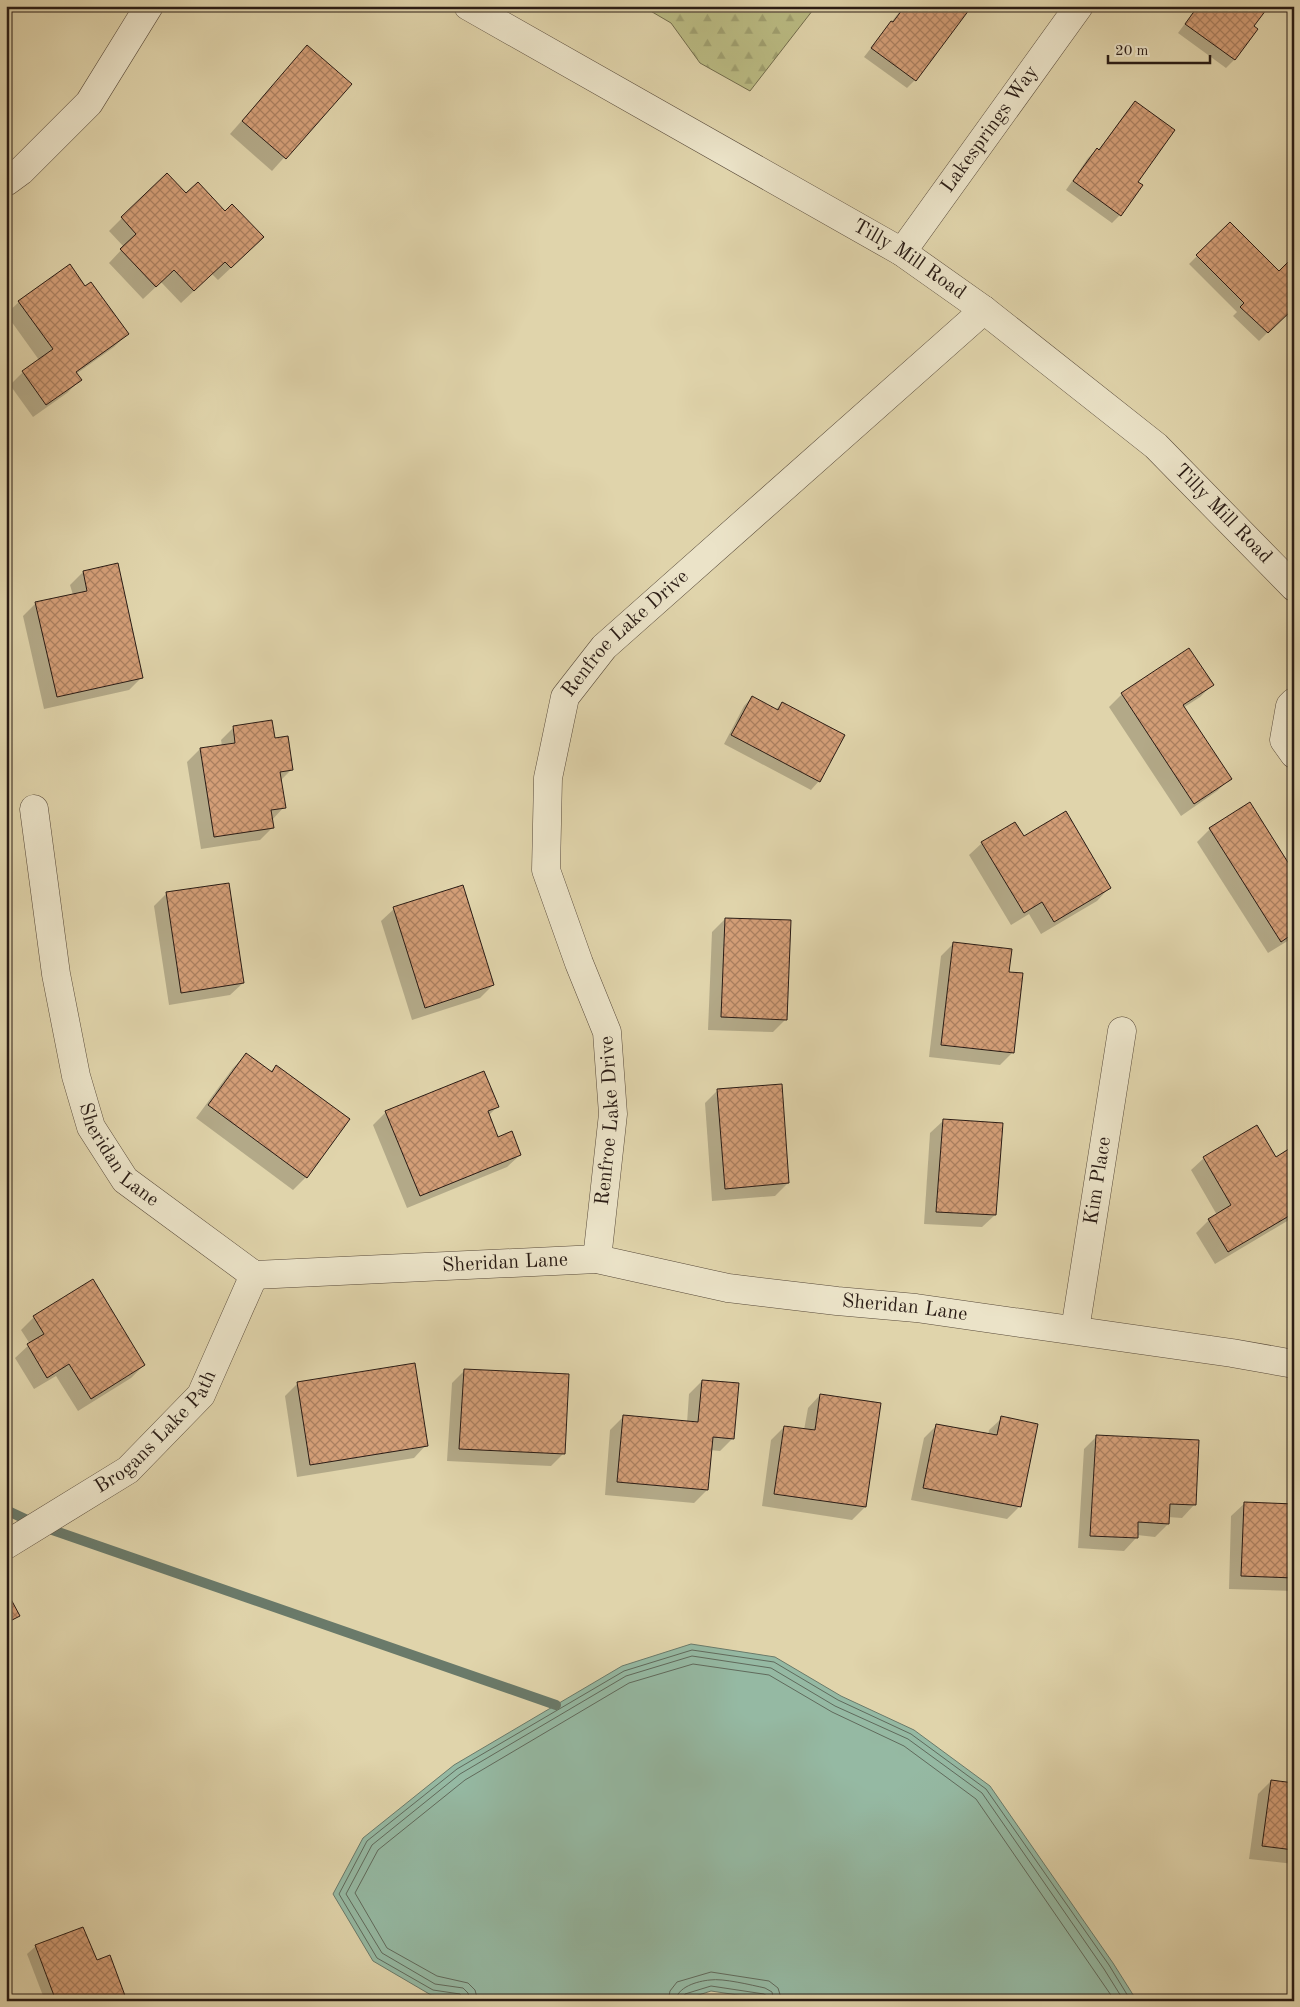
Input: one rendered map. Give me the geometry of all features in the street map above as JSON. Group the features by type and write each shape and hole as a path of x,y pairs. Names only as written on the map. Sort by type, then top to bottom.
{"street":[{"path":"6,182 21,171 89,103 149,6"},
{"name":"Tilly Mill Road","path":"468,6 902,252 984,310 1156,446 1294,587"},
{"name":"Lakesprings Way","path":"902,252 1080,6"},
{"name":"Renfroe Lake Drive","path":"597,1259 613,1114 607,1032 579,963 546,870 548,778 566,697 604,647 984,310"},
{"path":"1294,702 1290,706 1284,740 1294,754"},
{"name":"Sheridan Lane","path":"34,809 56,974 76,1076 91,1127 125,1180 254,1275 597,1259 728,1288 916,1308 1075,1330 1294,1364"},
{"name":"Kim Place","path":"1075,1330 1122,1030"},
{"name":"Brogans Lake Path","path":"6,1545 128,1470 201,1395 254,1275"}],"green space":[{"path":"642,6 816,6 750,91 700,63 671,23"}],"water":[{"path":"691,1644 775,1657 841,1696 914,1730 990,1786 1113,1963 1137,2001 778,2001 711,1991 680,2001 476,2001 431,1995 373,1961 333,1894 363,1838 454,1765 622,1666"}],"building":[{"path":"905,6 972,6 916,81 871,48"},
{"path":"1198,6 1269,6 1254,26 1258,29 1235,60 1185,24"},
{"path":"307,45 352,84 286,159 242,121"},
{"path":"1135,101 1175,130 1138,182 1143,185 1121,216 1073,181 1097,148 1099,150"},
{"path":"167,173 186,193 198,182 225,211 232,204 264,237 231,268 225,262 194,291 174,270 156,287 120,249 136,234 121,217"},
{"path":"1230,222 1279,271 1294,256 1294,308 1268,333 1240,307 1244,303 1196,255"},
{"path":"70,264 85,286 91,282 129,334 76,372 82,380 46,405 22,371 53,349 18,301"},
{"path":"118,563 143,678 57,697 35,602 87,591 83,571"},
{"path":"1189,648 1214,685 1183,705 1232,779 1194,804 1121,693"},
{"path":"752,696 778,710 782,702 845,735 820,782 731,735"},
{"path":"272,720 275,738 288,736 293,770 280,772 286,808 271,810 274,828 214,837 200,748 235,743 233,726"},
{"path":"1250,802 1294,872 1294,933 1281,942 1209,828"},
{"path":"1066,811 1111,888 1054,922 1042,902 1024,913 981,842 1015,822 1024,836"},
{"path":"229,883 244,983 181,993 166,892"},
{"path":"463,885 494,985 425,1008 393,907"},
{"path":"725,918 791,920 787,1020 721,1017"},
{"path":"953,942 1012,949 1009,972 1023,973 1014,1053 941,1045"},
{"path":"246,1053 272,1072 276,1065 350,1119 307,1178 208,1105"},
{"path":"484,1071 499,1107 488,1111 498,1137 512,1131 521,1155 420,1196 385,1111"},
{"path":"782,1084 789,1183 725,1189 717,1089"},
{"path":"943,1119 1003,1123 996,1215 936,1212"},
{"path":"1257,1125 1276,1157 1292,1147 1294,1149 1294,1176 1290,1177 1294,1183 1294,1213 1228,1252 1208,1219 1231,1205 1203,1157"},
{"path":"6,1190 11,1191 8,1240 6,1240"},
{"path":"93,1279 145,1365 91,1399 69,1364 47,1378 27,1344 44,1334 33,1316"},
{"path":"415,1363 428,1446 310,1465 297,1382"},
{"path":"464,1369 569,1374 565,1454 459,1449"},
{"path":"702,1380 739,1383 734,1439 713,1437 708,1490 617,1482 623,1415 698,1422"},
{"path":"820,1394 881,1403 866,1507 774,1494 784,1426 815,1430"},
{"path":"1001,1416 1038,1424 1021,1507 923,1488 936,1424 997,1435"},
{"path":"1096,1435 1199,1440 1196,1505 1170,1504 1169,1524 1138,1522 1138,1538 1090,1536"},
{"path":"1244,1502 1294,1504 1294,1578 1241,1576"},
{"path":"6,1590 20,1616 6,1623"},
{"path":"1271,1780 1294,1783 1294,1850 1262,1846"},
{"path":"83,1927 97,1960 110,1955 127,2001 56,2001 35,1945"}],"waterway":[{"path":"6,1510 38,1525 556,1705"}]}
